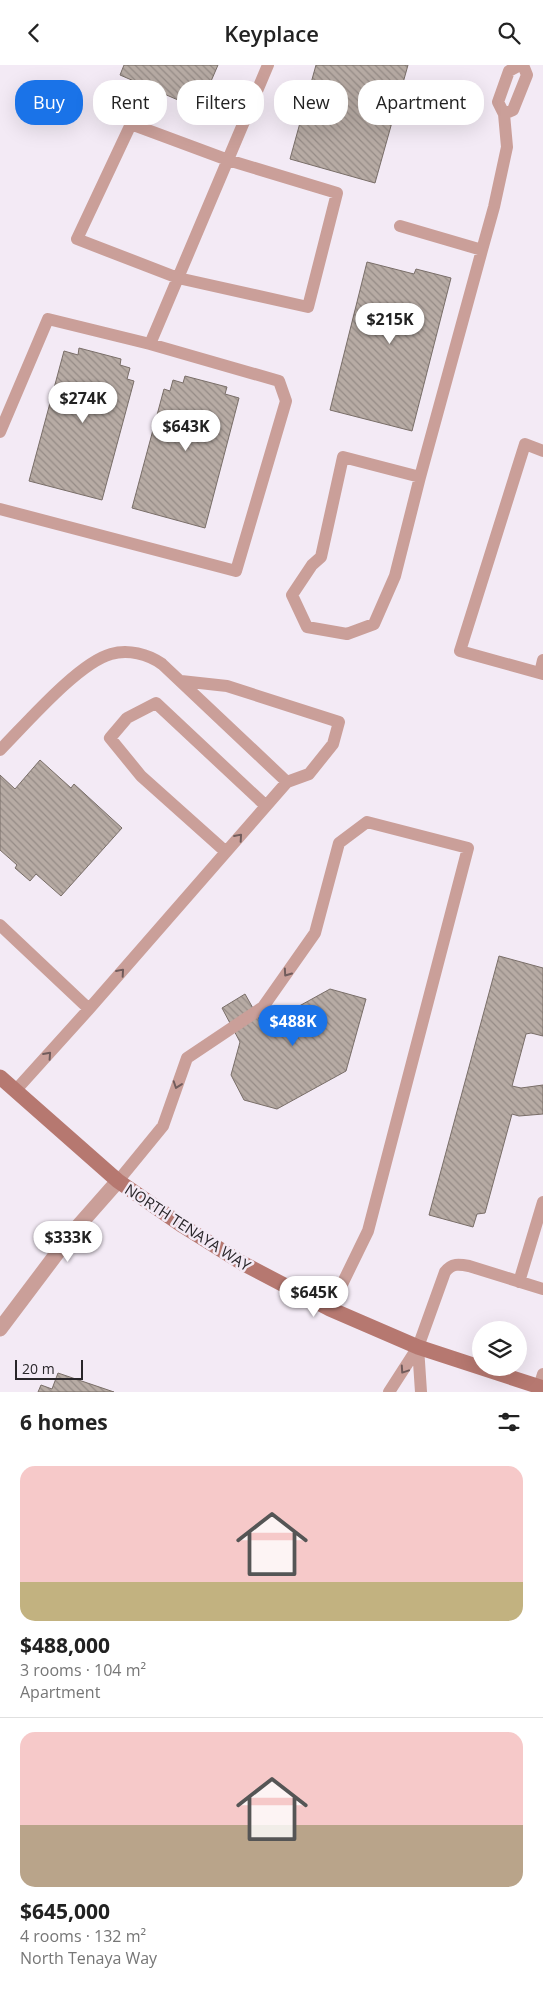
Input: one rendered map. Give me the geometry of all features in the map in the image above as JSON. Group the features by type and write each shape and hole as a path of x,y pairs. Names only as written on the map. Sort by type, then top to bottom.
{"main road":[{"name":"NORTH TENAYA WAY","path":"0,1077 118,1181 183,1226 242,1263 330,1309 418,1347 542,1383"}],"street":[{"path":"0,1329 73,1232 118,1181"}],"lane":[{"path":"150,344 268,65"},
{"path":"420,477 343,457 321,557 312,565 292,595 307,627 347,634 374,625 395,576 420,477 494,207 507,147 504,114 498,102 509,71 521,65 527,75 513,110 504,114"},
{"path":"131,124 228,160 337,193 308,307 178,277 77,239 131,124"},
{"path":"400,226 482,250"},
{"path":"0,432 48,319 150,344 279,381 286,401 236,571 0,509"},
{"path":"543,451 525,445 460,651 541,674 543,660"},
{"path":"0,750 71,680 97,659 112,654 137,653 152,657 162,664 287,781"},
{"path":"15,1091 89,1009 287,781 309,774 333,744 340,722 227,686 181,681"},
{"path":"226,852 142,776 110,738 127,717 156,703 266,806"},
{"path":"118,1181 163,1126 187,1058 263,1007 315,933 339,843 367,822 468,848 368,1231 330,1309"},
{"path":"0,925 89,1009"},
{"path":"519,1281 543,1202"},
{"path":"389,1392 418,1347 446,1272 452,1265 469,1266 543,1289"},
{"path":"418,1347 421,1392"}],"building":[{"path":"124,65 218,65 212,80 177,80 177,100 167,95 167,80 132,80 120,75"},
{"path":"316,65 408,65 404,80 358,80 358,125 391,125 375,183 290,159 299,125 348,125 348,80 312,80"},
{"path":"367,262 414,274 416,269 451,278 412,431 330,410"},
{"path":"79,348 121,359 120,365 130,368 127,379 134,381 102,500 29,481 64,351 78,355"},
{"path":"185,376 227,387 225,394 239,398 205,528 132,508 164,389 170,391 173,380 183,383"},
{"path":"40,760 71,788 74,784 122,828 61,896 36,874 30,881 15,868 17,865 0,850 0,775 15,789"},
{"path":"499,956 543,968 543,1036 531,1033 526,1034 512,1086 521,1088 543,1085 543,1114 519,1116 512,1114 485,1213 477,1214 473,1227 429,1215"},
{"path":"330,989 366,999 346,1071 277,1109 244,1100 231,1075 240,1042 222,1008 245,994 263,1026"},
{"path":"58,1373 114,1392 38,1392 41,1385 52,1389"}]}
